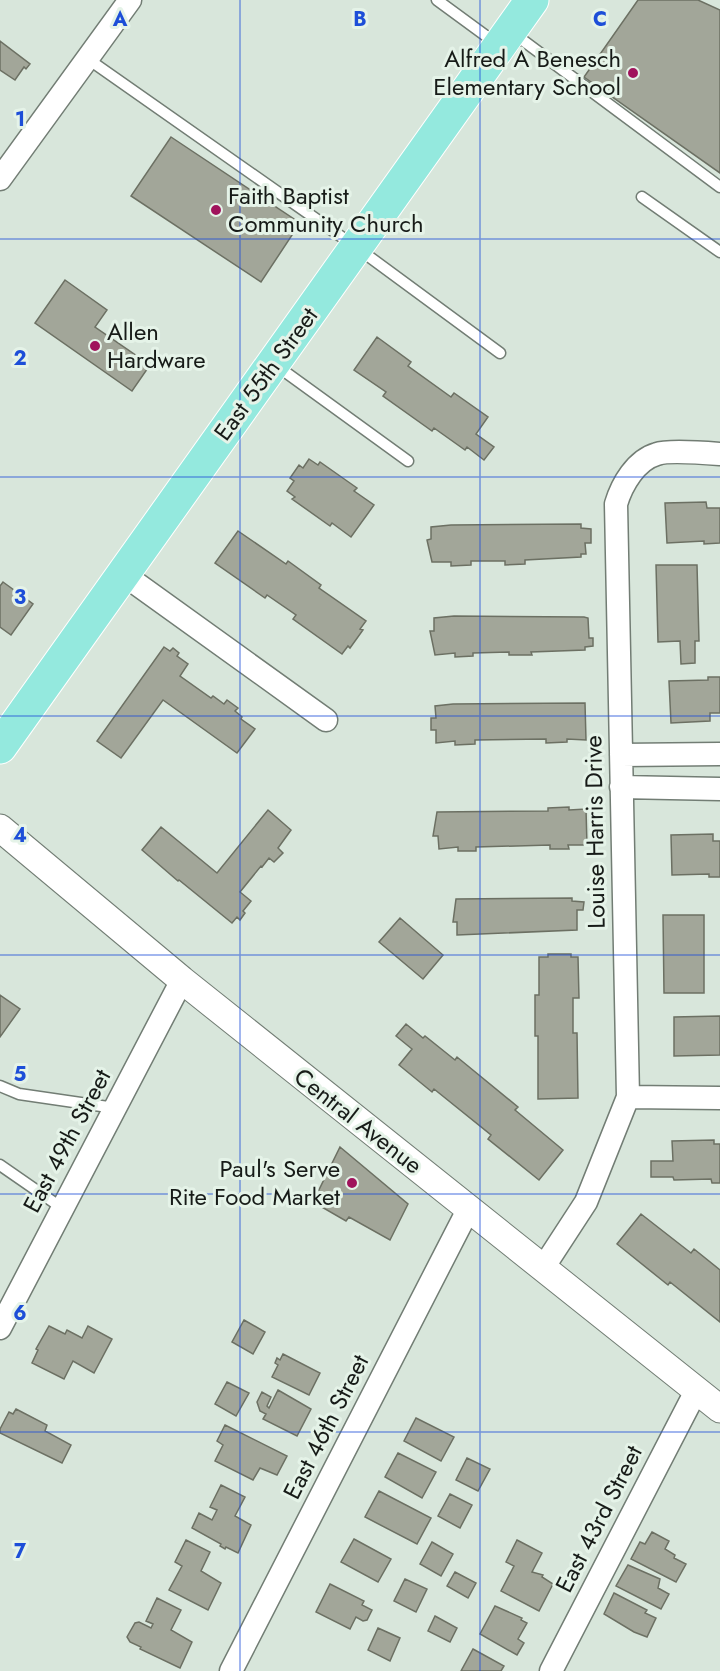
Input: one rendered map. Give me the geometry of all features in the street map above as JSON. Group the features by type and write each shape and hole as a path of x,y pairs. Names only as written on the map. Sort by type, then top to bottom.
{"main road":[{"name":"East 55th Street","path":"0,747 532,0"}],"street":[{"path":"0,179 130,0"},
{"name":"Louise Harris Drive","path":"543,1268 586,1202 628,1097 616,504 620,490 634,470 658,453 720,454"},
{"path":"123,574 326,720"},
{"path":"621,755 720,754"},
{"path":"621,787 720,789"},
{"name":"Central Avenue","path":"0,828 182,980 720,1409"},
{"name":"East 49th Street","path":"0,1328 182,980"},
{"path":"628,1097 720,1098"},
{"name":"East 46th Street","path":"231,1671 469,1208"},
{"name":"East 43rd Street","path":"551,1671 696,1391"}],"lane":[{"path":"437,0 505,38 720,187"},
{"path":"87,59 356,247 500,353"},
{"path":"642,197 720,252"},
{"path":"273,364 408,461"},
{"path":"0,1086 19,1094 115,1108"},
{"path":"0,1164 62,1208"}],"building":[{"path":"638,0 698,0 720,10 720,173 584,77"},
{"path":"0,41 30,64 26,69 24,67 15,80 0,70"},
{"name":"Faith Baptist Community Church","path":"171,137 300,223 261,282 131,196"},
{"name":"Allen Hardware","path":"65,280 107,310 95,327 150,365 132,391 35,323"},
{"path":"377,337 411,362 408,366 451,397 454,393 488,417 476,434 494,447 484,460 467,447 465,450 434,428 432,431 383,396 386,392 354,370"},
{"path":"309,459 318,465 320,462 357,488 354,491 374,505 351,537 332,523 330,526 292,499 295,497 287,491 294,481 290,478 299,465 303,468"},
{"path":"706,502 707,508 720,508 720,543 704,544 704,541 667,543 665,503"},
{"path":"581,524 581,528 591,529 591,543 585,543 586,554 581,554 581,557 525,560 525,564 505,565 505,561 471,561 471,565 451,566 451,562 432,562 427,540 431,539 431,527"},
{"path":"238,531 286,564 288,561 321,585 319,588 366,621 360,629 363,630 350,648 348,646 342,654 293,619 296,615 267,595 265,598 215,563"},
{"path":"656,565 697,565 699,641 695,641 695,663 681,664 680,641 658,642"},
{"path":"3,582 33,604 11,635 0,627 0,586"},
{"path":"454,616 584,617 588,618 589,638 593,638 593,646 585,647 585,650 531,652 532,655 509,655 509,652 473,653 473,656 455,657 455,653 435,655 430,631 434,631 434,618"},
{"path":"164,647 170,651 173,648 179,653 177,656 188,664 180,676 211,698 213,696 224,704 227,700 238,708 235,711 242,717 241,719 255,729 237,753 163,700 121,758 97,741"},
{"path":"708,677 720,677 720,713 710,713 710,721 671,723 669,681 708,680"},
{"path":"585,703 586,740 567,739 567,742 546,743 546,739 475,740 475,744 455,745 455,741 436,743 436,730 431,730 431,718 436,718 435,706"},
{"path":"569,807 569,810 586,809 587,845 568,845 569,849 550,849 550,845 476,847 476,851 458,851 458,847 439,849 438,836 433,836 437,812 548,811 548,808"},
{"path":"268,810 291,830 278,848 283,853 274,862 269,858 240,892 251,901 243,911 245,913 240,920 237,917 232,923 142,850 161,827 217,873"},
{"path":"713,834 713,841 720,841 720,877 709,877 709,874 672,875 671,835"},
{"path":"572,898 572,901 584,902 583,910 577,910 577,930 457,935 457,922 453,922 456,899"},
{"path":"663,915 704,915 704,993 664,993"},
{"path":"400,918 443,955 423,979 379,942"},
{"path":"548,954 571,954 571,957 578,957 579,998 573,998 573,1033 577,1033 578,1098 538,1099 538,1036 535,1036 535,995 539,995 539,957 548,957"},
{"path":"0,995 20,1009 0,1037"},
{"path":"720,1016 720,1055 674,1056 674,1017"},
{"path":"406,1024 455,1060 457,1057 518,1107 515,1110 563,1150 539,1180 488,1139 491,1135 434,1089 432,1092 399,1065 412,1049 396,1036"},
{"path":"714,1140 714,1144 720,1144 720,1183 712,1183 711,1179 674,1180 673,1177 651,1177 651,1161 673,1161 672,1141"},
{"path":"340,1147 408,1204 390,1240 349,1217 346,1221 313,1202"},
{"path":"641,1214 691,1253 694,1249 720,1270 720,1322 670,1282 668,1285 617,1244"},
{"path":"244,1320 265,1332 253,1354 232,1342"},
{"path":"49,1326 65,1334 67,1330 82,1338 88,1326 112,1339 94,1373 73,1361 64,1379 32,1363 38,1350 36,1349"},
{"path":"283,1354 320,1373 309,1395 272,1377 278,1365 275,1363 277,1358 280,1360"},
{"path":"227,1382 249,1393 236,1416 215,1404"},
{"path":"278,1390 311,1409 297,1436 263,1419 266,1414 260,1411 257,1402 262,1392 271,1397 267,1406 269,1408"},
{"path":"16,1409 47,1425 45,1431 71,1445 62,1463 0,1433 9,1412 13,1414"},
{"path":"416,1418 454,1437 441,1461 404,1441"},
{"path":"225,1425 287,1456 277,1475 260,1468 253,1480 215,1461 223,1445 217,1441"},
{"path":"398,1453 436,1472 422,1498 385,1477"},
{"path":"467,1458 490,1469 478,1491 456,1480"},
{"path":"221,1485 245,1497 235,1516 251,1525 238,1553 226,1547 225,1549 220,1546 221,1544 192,1528 199,1513 212,1520 217,1510 210,1507"},
{"path":"379,1491 431,1518 417,1544 365,1517"},
{"path":"450,1494 472,1505 460,1528 438,1516"},
{"path":"652,1532 669,1541 665,1549 675,1555 674,1558 686,1564 676,1582 631,1559 640,1542 645,1544"},
{"path":"354,1539 391,1559 378,1582 341,1562"},
{"path":"186,1540 210,1552 201,1571 221,1583 208,1610 169,1590 182,1566 175,1562"},
{"path":"517,1540 542,1553 532,1572 543,1575 542,1577 553,1584 539,1611 501,1591 514,1566 506,1562"},
{"path":"432,1542 453,1554 441,1576 420,1564"},
{"path":"628,1565 660,1579 658,1588 669,1594 661,1609 616,1586"},
{"path":"455,1572 476,1583 468,1598 447,1586"},
{"path":"405,1579 427,1589 416,1612 394,1601"},
{"path":"330,1584 364,1601 362,1605 372,1610 367,1620 363,1621 356,1617 350,1629 316,1612"},
{"path":"614,1593 647,1610 645,1613 656,1618 647,1637 604,1614"},
{"path":"157,1598 181,1610 171,1630 192,1642 180,1668 140,1649 141,1647 130,1642 127,1637 135,1623 139,1622 151,1628 153,1624 146,1621"},
{"path":"495,1606 522,1618 521,1620 527,1623 518,1639 524,1643 517,1655 480,1634"},
{"path":"435,1616 457,1628 450,1642 428,1631"},
{"path":"378,1628 400,1638 390,1661 368,1650"},
{"path":"473,1649 504,1666 501,1671 461,1671"}],"place":[{"name":"Alfred A Benesch Elementary School","path":"633,73"},
{"name":"Faith Baptist Community Church","path":"216,210"},
{"name":"Allen Hardware","path":"95,346"},
{"name":"Paul's Serve Rite Food Market","path":"352,1183"}]}
